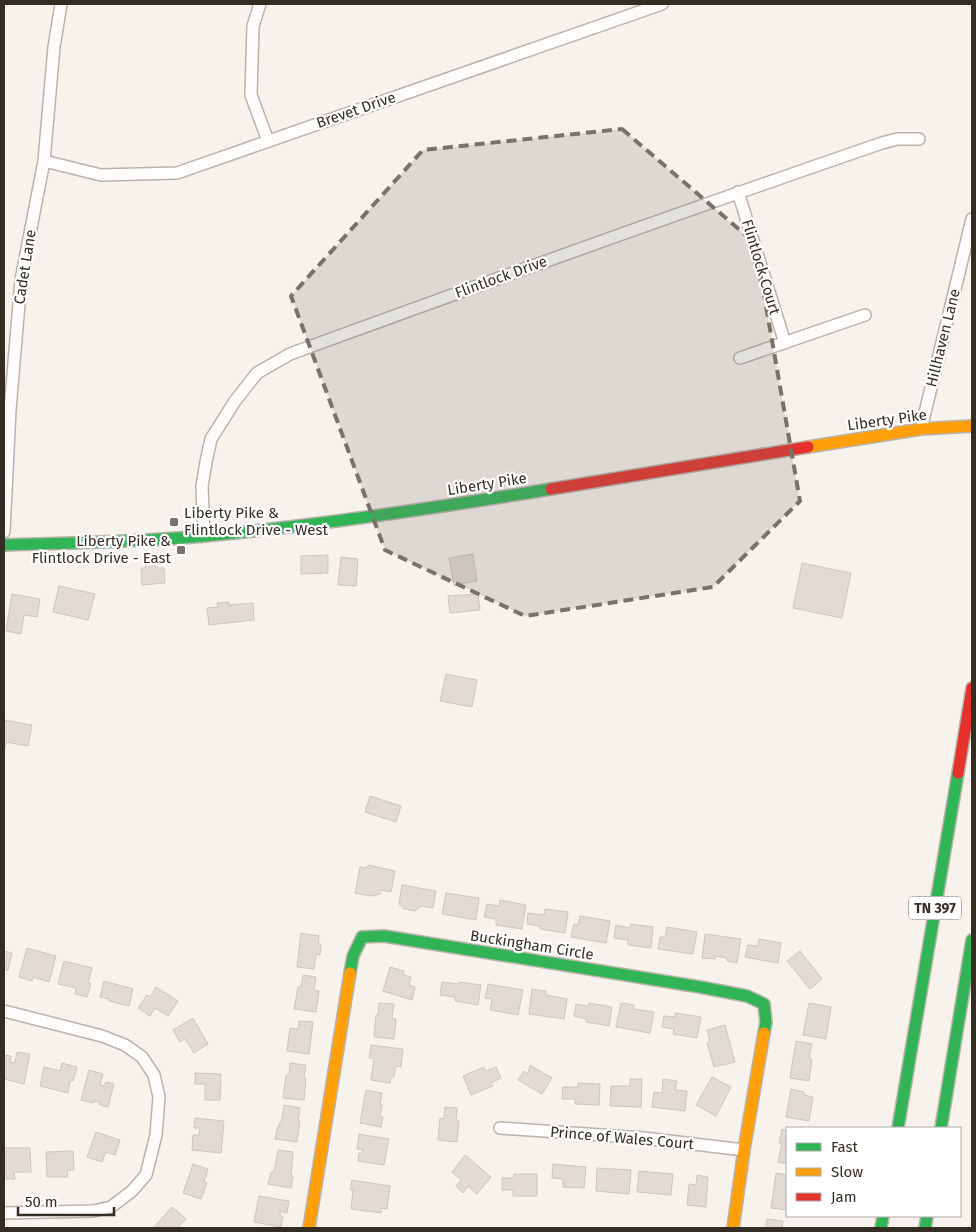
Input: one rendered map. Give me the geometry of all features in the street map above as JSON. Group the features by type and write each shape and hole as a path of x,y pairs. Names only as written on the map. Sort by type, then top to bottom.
{"main road":[{"name":"Liberty Pike","path":"4,545 106,542 204,536 323,523 423,510 921,429 972,426"},
{"name":"TN 397","path":"898,1127 972,688"},
{"name":"Buckingham Circle","path":"309,1228 353,956 362,937 384,936 700,987 747,996 764,1004 766,1022 733,1228"},
{"path":"941,1127 972,940"}],"street":[{"name":"Cadet Lane","path":"4,532 10,410 21,280 44,161 54,47 61,4"},
{"path":"260,4 253,26 251,95 268,141"},
{"name":"Brevet Drive","path":"44,161 101,175 177,173 662,4"},
{"name":"Flintlock Drive","path":"204,536 202,486 211,439 235,401 257,373 290,354 738,192 897,139 919,139"},
{"name":"Flintlock Court","path":"738,192 785,343"},
{"name":"Hillhaven Lane","path":"921,429 972,219"},
{"path":"740,358 865,316"},
{"path":"4,1011 102,1036 125,1045 142,1057 154,1075 158,1097 156,1135 146,1175 132,1191 111,1207 93,1211 4,1213"},
{"name":"Prince of Wales Court","path":"500,1128 644,1138 744,1150"}],"highlighted area":[{"path":"622,129 755,243 800,501 713,587 525,616 385,550 291,296 423,150"}],"building":[{"path":"473,554 477,581 454,585 449,558"},
{"path":"328,555 328,573 301,574 301,556"},
{"path":"341,557 358,559 356,586 338,585"},
{"path":"145,563 157,563 157,568 164,568 165,583 142,585 141,568 145,568"},
{"path":"802,563 851,573 842,618 793,608"},
{"path":"59,586 95,594 88,620 53,612"},
{"path":"12,594 40,599 37,617 24,615 21,634 6,631"},
{"path":"478,594 480,610 450,613 448,596"},
{"path":"229,602 229,605 253,603 254,620 209,625 207,608 218,607 217,603"},
{"path":"446,674 477,680 472,707 440,701"},
{"path":"4,720 32,725 28,746 6,742 4,748"},
{"path":"370,796 401,806 396,822 365,812"},
{"path":"368,865 395,871 391,892 381,890 380,894 371,896 355,893 360,867 367,868"},
{"path":"402,885 436,891 433,908 422,906 415,911 404,909 399,904"},
{"path":"446,893 479,898 476,920 442,914"},
{"path":"500,900 526,905 522,929 496,925 496,919 484,917 487,904 499,906"},
{"path":"545,909 568,912 565,933 540,929 540,926 527,924 528,913 544,915"},
{"path":"580,916 610,921 606,943 571,937 574,924 578,925"},
{"path":"631,924 653,927 651,948 628,945 628,940 614,938 616,925 630,928"},
{"path":"667,927 697,932 693,954 658,949 660,937 665,937"},
{"path":"301,933 319,936 318,944 321,944 320,955 316,954 314,969 297,967"},
{"path":"705,934 741,939 737,963 727,961 727,958 715,956 715,959 702,958"},
{"path":"759,939 781,943 778,963 745,957 748,945 758,946"},
{"path":"27,948 56,956 49,982 33,977 32,981 19,977"},
{"path":"4,951 12,953 8,970 4,970"},
{"path":"800,951 822,979 810,989 787,961"},
{"path":"64,961 92,968 88,983 91,984 87,997 75,994 76,988 58,984"},
{"path":"390,967 404,971 403,975 411,977 409,985 415,987 412,1000 383,991"},
{"path":"303,975 316,977 314,990 319,991 316,1012 294,1009 298,987 301,987"},
{"path":"104,981 133,989 129,1006 100,997"},
{"path":"442,982 481,985 478,1005 455,1001 455,997 440,995"},
{"path":"488,984 523,990 518,1015 490,1010 492,999 485,998"},
{"path":"156,987 178,1001 168,1016 155,1008 150,1016 138,1008 147,995 150,997"},
{"path":"532,989 546,991 546,995 567,999 564,1019 529,1014"},
{"path":"379,1003 394,1004 392,1018 396,1019 394,1039 374,1037"},
{"path":"589,1003 612,1007 609,1026 586,1022 586,1019 574,1016 576,1004 589,1006"},
{"path":"621,1003 634,1005 633,1009 654,1012 650,1033 616,1027"},
{"path":"809,1003 831,1007 826,1039 803,1035"},
{"path":"675,1013 701,1017 697,1038 673,1034 674,1029 662,1027 664,1016 675,1017"},
{"path":"193,1018 208,1044 194,1053 185,1039 180,1042 173,1030"},
{"path":"299,1021 313,1022 309,1054 287,1051 290,1028 298,1029"},
{"path":"725,1025 735,1062 714,1067 707,1043 710,1042 707,1030"},
{"path":"796,1041 812,1044 809,1057 812,1059 809,1081 790,1078"},
{"path":"371,1045 403,1049 401,1067 396,1066 394,1077 391,1077 390,1083 371,1080 374,1058 369,1058"},
{"path":"17,1052 30,1054 24,1084 4,1079 4,1055 11,1056 10,1062 15,1063"},
{"path":"62,1063 77,1067 73,1081 70,1081 68,1093 40,1086 44,1067 60,1071"},
{"path":"290,1063 306,1065 304,1100 283,1098 286,1075 289,1075"},
{"path":"530,1065 552,1078 542,1094 518,1080 524,1071 528,1074"},
{"path":"484,1067 485,1071 496,1067 501,1078 491,1083 493,1086 471,1095 463,1076"},
{"path":"89,1070 103,1074 100,1085 104,1086 106,1082 114,1084 108,1107 100,1105 99,1102 94,1101 93,1103 81,1100"},
{"path":"195,1073 221,1074 220,1100 205,1100 205,1084 195,1084"},
{"path":"712,1077 731,1087 716,1116 696,1105"},
{"path":"630,1079 642,1079 641,1107 610,1106 611,1086 630,1086"},
{"path":"663,1079 677,1081 675,1090 687,1091 685,1111 652,1107 654,1092 662,1093"},
{"path":"578,1083 600,1084 599,1105 575,1104 575,1099 562,1099 563,1087 578,1087"},
{"path":"791,1089 804,1092 804,1095 813,1097 809,1121 786,1117"},
{"path":"366,1090 382,1093 380,1117 383,1117 381,1127 360,1123"},
{"path":"284,1105 300,1108 297,1142 275,1139 282,1119"},
{"path":"445,1107 457,1108 456,1121 459,1121 457,1142 438,1140 440,1118 444,1119"},
{"path":"195,1118 224,1121 221,1153 192,1150 193,1135 199,1135 200,1128 194,1128"},
{"path":"782,1129 786,1131 786,1164 778,1162 782,1143 779,1143"},
{"path":"96,1132 120,1140 115,1155 106,1152 102,1162 87,1157"},
{"path":"359,1134 389,1139 384,1165 358,1161 359,1153 362,1154 363,1150 357,1149"},
{"path":"4,1148 30,1148 31,1172 14,1172 15,1179 4,1179"},
{"path":"278,1150 293,1152 291,1188 268,1184 271,1172 274,1172"},
{"path":"73,1151 74,1170 67,1170 68,1177 47,1177 46,1152"},
{"path":"465,1155 491,1177 477,1194 468,1186 463,1193 456,1186 461,1180 452,1172"},
{"path":"193,1164 208,1169 204,1182 207,1183 201,1199 183,1193"},
{"path":"553,1164 586,1167 584,1188 563,1187 563,1179 552,1178"},
{"path":"597,1168 631,1170 629,1194 596,1191"},
{"path":"639,1171 673,1174 671,1195 637,1192"},
{"path":"776,1173 786,1175 786,1210 771,1208"},
{"path":"514,1174 537,1174 537,1196 513,1196 513,1190 502,1190 502,1178 514,1178"},
{"path":"697,1175 708,1177 706,1207 687,1205 689,1184 696,1185"},
{"path":"352,1180 390,1186 387,1209 381,1208 381,1213 351,1209 353,1190 350,1190"},
{"path":"259,1196 289,1201 287,1213 280,1211 280,1215 283,1217 281,1227 254,1222"},
{"path":"172,1207 186,1219 177,1228 153,1228"},
{"path":"767,1219 783,1221 782,1228 766,1228"}],"traffic: fast":[{"path":"4,545 155,540 248,532 378,516 551,489"},
{"path":"898,1127 958,773"},
{"path":"350,973 353,956 362,937 384,936 747,996 764,1004 766,1022 764,1033"},
{"path":"941,1127 972,940"},
{"path":"881,1228 883,1217"},
{"path":"925,1228 927,1217"}],"traffic: slow":[{"path":"808,447 921,429 972,426"},
{"path":"309,1228 350,973"},
{"path":"733,1228 764,1033"}],"traffic: jam":[{"path":"551,489 808,447"},
{"path":"958,773 972,688"}],"place":[{"name":"Liberty Pike & Flintlock Drive - West","path":"174,522"},
{"name":"Liberty Pike & Flintlock Drive - East","path":"181,550"}]}
